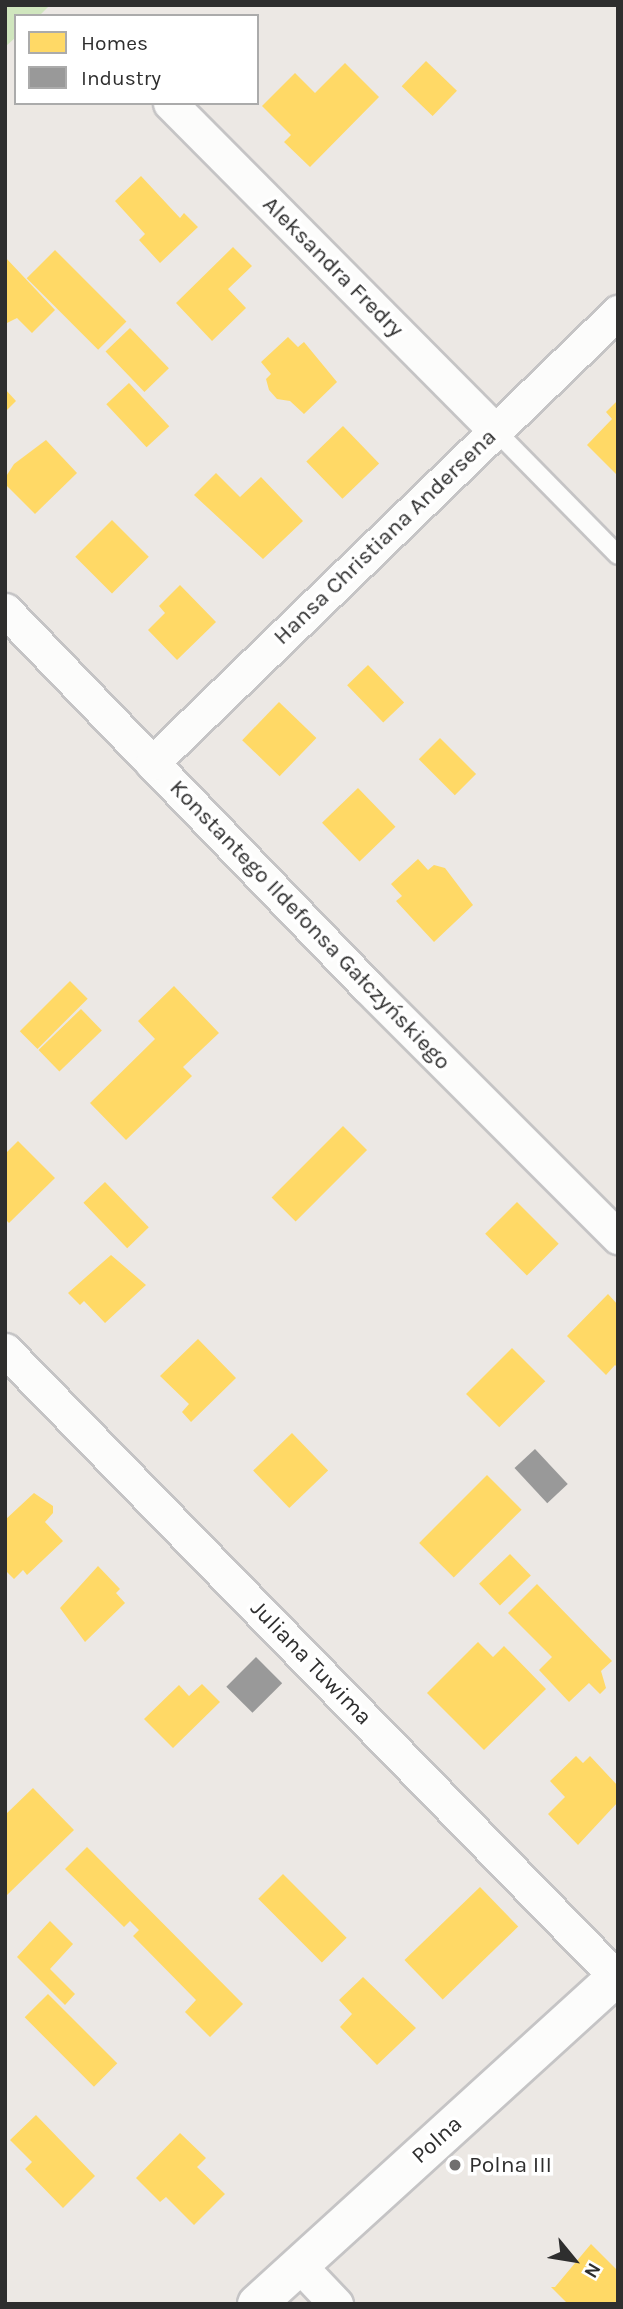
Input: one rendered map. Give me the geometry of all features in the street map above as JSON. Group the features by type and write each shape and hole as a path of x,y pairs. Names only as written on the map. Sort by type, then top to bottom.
{"street":[{"name":"Aleksandra Fredry","path":"172,105 495,430"},
{"name":"Hansa Christiana Andersena","path":"152,763 618,312"},
{"name":"Konstantego Ildefonsa Gałczyńskiego","path":"5,610 618,1237"},
{"name":"Juliana Tuwima","path":"5,1350 617,1976"},
{"name":"Polna","path":"257,2304 617,1976"},
{"path":"299,2265 336,2304"}],"lane":[{"path":"495,430 618,555"}],"green space":[{"path":"5,5 50,5 41,14 14,14 14,39 5,47"}],"building: Homes":[{"path":"426,61 457,91 433,116 402,86"},
{"path":"345,63 379,97 310,167 284,142 291,135 262,106 295,73 315,93"},
{"path":"141,176 180,218 184,213 198,227 160,263 139,240 145,234 115,201"},
{"path":"233,247 252,266 228,289 246,308 212,341 176,303"},
{"path":"55,250 126,321 98,350 27,278"},
{"path":"5,257 55,310 32,333 17,318 5,324"},
{"path":"130,328 169,368 144,392 106,352"},
{"path":"288,337 298,347 304,342 337,382 304,414 290,401 277,399 269,390 266,379 271,374 261,362"},
{"path":"129,383 169,426 147,447 106,404"},
{"path":"5,389 16,401 5,412"},
{"path":"618,400 618,476 587,445 612,419 606,412"},
{"path":"343,426 379,463 342,499 306,461"},
{"path":"46,440 77,473 35,514 5,484 5,478 14,464"},
{"path":"216,473 240,497 261,477 303,521 263,559 194,495"},
{"path":"112,520 149,557 112,594 75,557"},
{"path":"180,585 216,622 177,660 148,630 165,613 159,606"},
{"path":"368,665 404,702 383,723 347,685"},
{"path":"279,702 316,738 280,776 242,740"},
{"path":"440,738 476,774 455,795 419,759"},
{"path":"358,788 396,827 360,862 322,823"},
{"path":"418,859 428,870 434,865 445,868 473,905 434,942 396,901 402,896 391,884"},
{"path":"70,981 88,999 37,1049 20,1031"},
{"path":"174,986 219,1033 183,1067 192,1076 126,1140 90,1103 155,1039 138,1021"},
{"path":"81,1009 102,1031 59,1072 39,1050"},
{"path":"343,1126 367,1150 296,1221 272,1197"},
{"path":"18,1141 55,1178 9,1223 5,1219 5,1154"},
{"path":"105,1182 149,1227 127,1248 83,1203"},
{"path":"517,1202 559,1244 527,1276 485,1234"},
{"path":"111,1255 146,1285 105,1323 84,1301 80,1305 68,1293"},
{"path":"608,1294 618,1305 618,1368 615,1365 606,1375 567,1336"},
{"path":"198,1339 236,1378 191,1422 182,1412 189,1404 160,1376"},
{"path":"512,1348 545,1381 499,1427 466,1394"},
{"path":"292,1433 328,1470 289,1508 253,1471"},
{"path":"487,1475 522,1510 454,1578 419,1543"},
{"path":"34,1493 53,1506 53,1513 45,1522 63,1541 27,1575 23,1570 14,1579 5,1570 5,1520"},
{"path":"510,1554 531,1576 500,1605 479,1584"},
{"path":"98,1566 120,1589 116,1593 125,1603 85,1642 60,1608"},
{"path":"537,1584 612,1661 601,1671 606,1688 600,1694 589,1683 569,1702 539,1670 552,1657 508,1613"},
{"path":"478,1642 493,1657 504,1646 546,1689 484,1750 427,1693"},
{"path":"202,1684 220,1702 173,1748 144,1719 179,1685 189,1696"},
{"path":"576,1756 583,1763 590,1756 618,1786 618,1802 578,1845 548,1814 565,1797 550,1781"},
{"path":"33,1788 74,1830 5,1897 5,1815"},
{"path":"87,1847 243,2004 210,2037 185,2012 196,2000 133,1936 139,1930 130,1921 124,1927 65,1869"},
{"path":"283,1874 347,1938 322,1962 258,1899"},
{"path":"480,1887 518,1927 443,2000 404,1960"},
{"path":"50,1921 73,1944 50,1969 75,1994 65,2005 17,1957"},
{"path":"363,1977 416,2028 377,2065 340,2027 352,2014 339,2000"},
{"path":"48,1994 117,2063 94,2087 25,2017"},
{"path":"36,2115 95,2176 63,2208 25,2169 32,2162 10,2140"},
{"path":"180,2133 206,2158 197,2167 225,2194 194,2225 166,2197 160,2202 136,2178"},
{"path":"591,2244 618,2271 618,2304 568,2304 551,2287 555,2287"}],"building: Industry":[{"path":"535,1449 568,1484 547,1503 515,1468"},
{"path":"256,1657 282,1683 252,1713 226,1687"}],"place":[{"name":"Polna III","path":"455,2165"}]}
